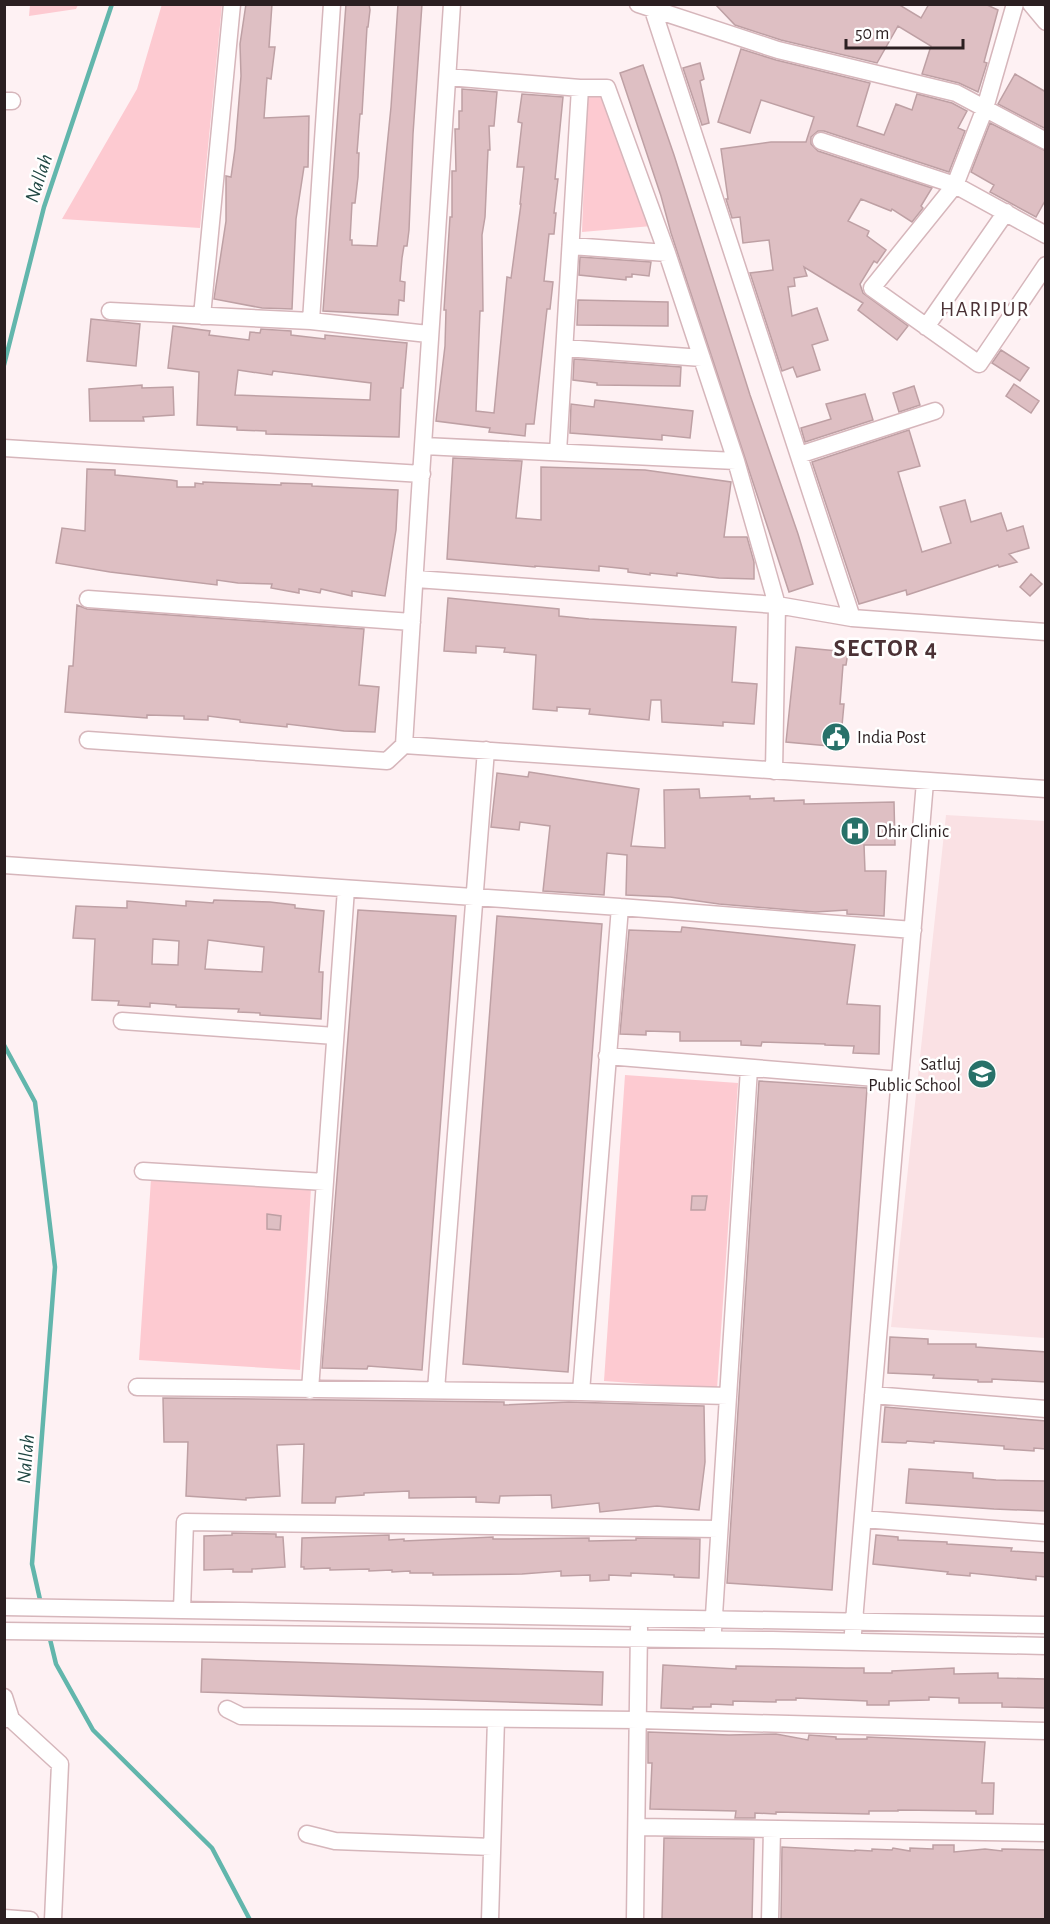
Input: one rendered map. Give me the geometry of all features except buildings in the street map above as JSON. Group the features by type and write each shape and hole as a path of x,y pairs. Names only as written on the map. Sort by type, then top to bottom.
{"street":[{"path":"202,316 232,4"},
{"path":"310,321 332,4"},
{"path":"88,740 387,761 404,745 424,446 428,334 452,4"},
{"path":"1015,4 985,108 955,185 873,288 979,364 1046,265"},
{"path":"1031,4 1046,22"},
{"path":"646,7 778,50 956,93 1046,141"},
{"path":"646,7 799,455 852,618"},
{"path":"448,77 580,88 607,88 668,253 736,461 777,605 774,771"},
{"path":"558,452 580,88"},
{"path":"821,141 955,185 1046,235"},
{"path":"926,327 1006,212"},
{"path":"571,246 668,253"},
{"path":"110,311 310,321 428,334"},
{"path":"565,348 702,358"},
{"path":"799,455 935,411"},
{"path":"424,446 736,461"},
{"path":"4,447 422,474"},
{"path":"416,579 777,605 852,618 1046,632"},
{"path":"88,599 412,622"},
{"path":"404,745 1046,789"},
{"path":"436,1390 486,750"},
{"path":"852,1642 925,782"},
{"path":"4,865 620,907 913,930"},
{"path":"310,1390 346,889"},
{"path":"580,1392 620,907"},
{"path":"122,1021 335,1036"},
{"path":"607,1056 900,1080"},
{"path":"712,1640 749,1069"},
{"path":"143,1171 325,1182"},
{"path":"138,1387 728,1396"},
{"path":"873,1395 1046,1408"},
{"path":"862,1519 1046,1533"},
{"path":"183,1610 185,1522 719,1529"},
{"path":"4,1607 1046,1625"},
{"path":"635,1920 639,1618"},
{"path":"4,1631 1046,1646"},
{"path":"4,1697 8,1719 60,1764 53,1920"},
{"path":"227,1709 241,1716 638,1720 1046,1731"},
{"path":"490,1920 496,1719"},
{"path":"637,1827 1046,1833"},
{"path":"770,1920 772,1829"},
{"path":"307,1833 335,1841 492,1847"},
{"path":"4,1918 30,1920"}],"shaded area":[{"path":"30,4 78,5 76,9 29,16"},
{"path":"162,4 222,5 200,228 62,219 137,89"},
{"path":"603,95 652,226 582,232 587,96"},
{"name":"Satluj Public School","path":"946,815 1045,821 1045,1338 891,1327"},
{"path":"625,1075 738,1083 717,1389 604,1381"},
{"path":"151,1179 311,1188 300,1370 139,1360"}],"waterway":[{"name":"Nallah","path":"4,365 44,207 112,4"},
{"name":"Nallah","path":"4,1045 35,1102 55,1267 32,1564 41,1604"},
{"name":"Nallah","path":"49,1635 56,1664 93,1730 212,1848 250,1920"}],"place":[{"name":"India Post","path":"836,737"},
{"name":"Dhir Clinic","path":"855,831"},
{"name":"Satluj Public School","path":"982,1074"}],"district":[{"name":"HARIPUR","path":"985,309"},
{"name":"SECTOR 4","path":"886,648"}]}
